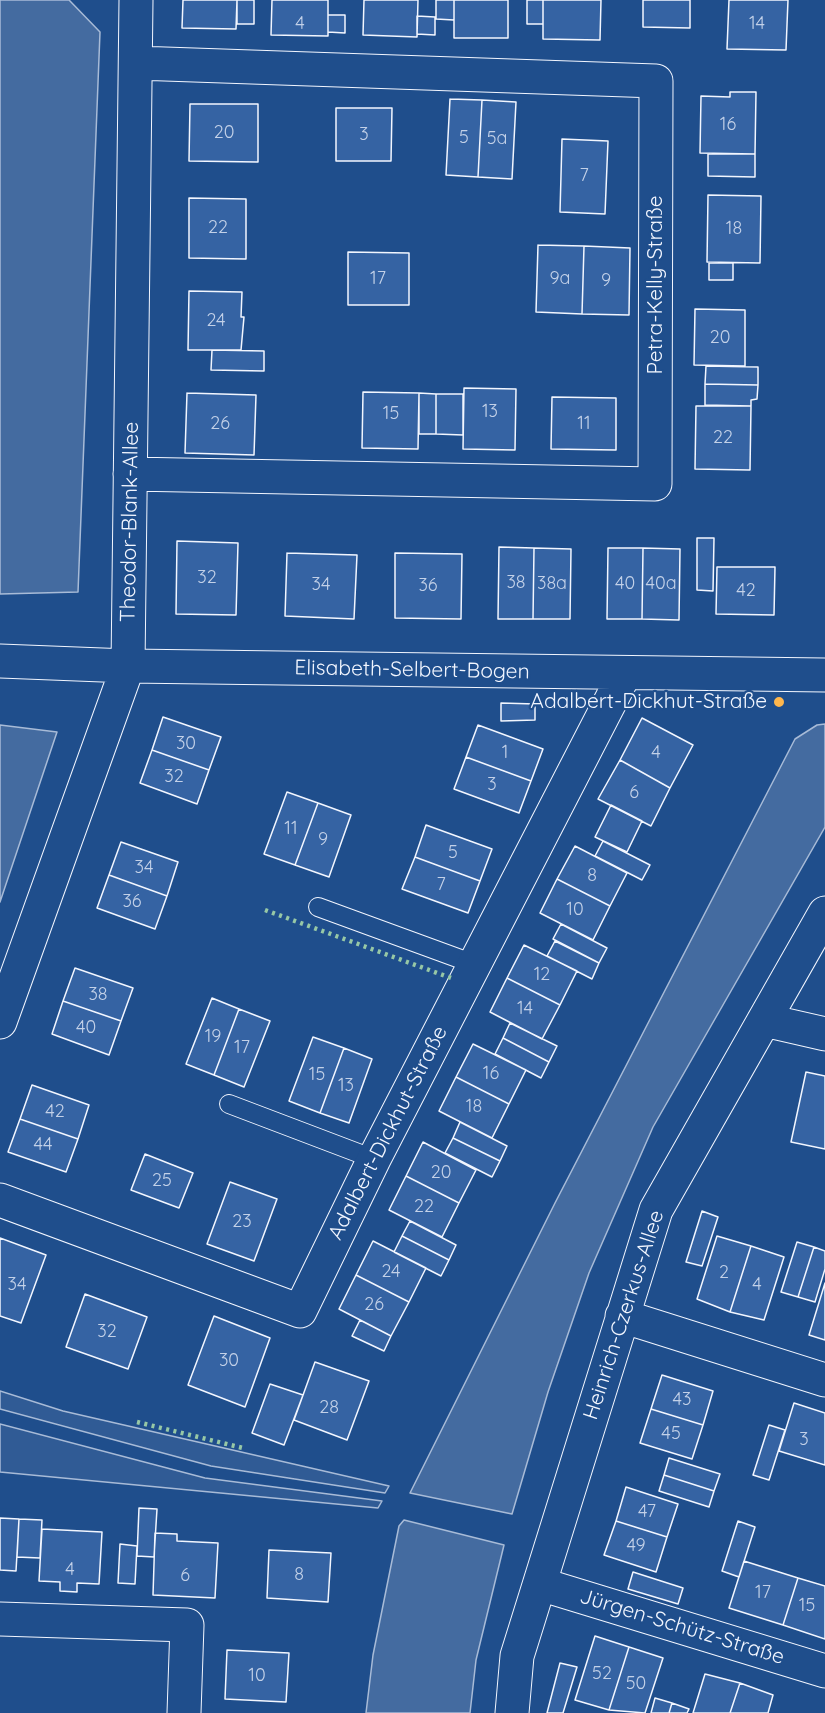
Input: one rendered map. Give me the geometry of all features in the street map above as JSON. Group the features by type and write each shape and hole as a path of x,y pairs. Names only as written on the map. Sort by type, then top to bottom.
{"street":[{"name":"Theodor-Blank-Allee","path":"0,1022 128,666 136,0"},
{"name":"Petra-Kelly-Straße","path":"130,474 655,484 656,81 136,63"},
{"name":"Elisabeth-Selbert-Bogen","path":"0,661 128,666 825,675"},
{"name":"Adalbert-Dickhut-Straße","path":"0,1200 300,1311 374,1159 625,673"},
{"name":"Heinrich-Czerkus-Allee","path":"512,1713 517,1656 656,1210 825,913"},
{"path":"764,1020 825,1034"},
{"path":"622,1316 825,1380"},
{"name":"Jürgen-Schütz-Straße","path":"540,1584 825,1671"},
{"path":"0,1619 187,1625 184,1713"}],"lane":[{"path":"318,907 474,964"},
{"path":"229,1104 374,1159"}],"shaded area":[{"path":"0,0 69,0 100,32 78,592 0,594"},
{"path":"825,724 825,827 653,1127 589,1273 548,1392 512,1514 410,1493 555,1203 795,739 817,725"},
{"path":"0,725 57,732 0,902"},
{"path":"0,1391 63,1411 389,1486 385,1493 211,1466 0,1409"},
{"path":"0,1424 205,1478 382,1501 378,1508 0,1472"},
{"path":"404,1520 504,1545 476,1660 470,1713 366,1713 373,1655 399,1526"}],"building":[{"path":"183,0 237,0 236,29 182,28"},
{"path":"237,0 254,0 254,24 237,24"},
{"path":"272,0 328,0 328,36 271,35"},
{"path":"364,0 418,0 417,37 363,35"},
{"path":"436,0 454,0 454,20 436,19"},
{"path":"454,0 508,0 508,38 454,38"},
{"path":"527,0 543,0 543,24 527,24"},
{"path":"543,0 601,0 600,40 543,39"},
{"path":"643,0 690,0 690,28 643,27"},
{"path":"729,0 788,0 786,50 727,49"},
{"path":"328,15 345,15 345,33 328,32"},
{"path":"417,16 435,17 435,35 417,34"},
{"path":"730,92 756,92 755,154 700,153 701,96 730,97"},
{"path":"450,99 482,100 478,177 446,175"},
{"path":"482,100 516,102 512,179 478,177"},
{"path":"190,104 258,104 258,162 189,161"},
{"path":"336,108 392,108 391,161 336,161"},
{"path":"562,139 608,141 605,214 560,212"},
{"path":"708,154 755,154 755,177 708,176"},
{"path":"708,195 761,196 760,263 707,262"},
{"path":"189,198 246,199 246,259 189,258"},
{"path":"538,245 584,246 582,314 536,312"},
{"path":"584,246 630,248 629,315 582,314"},
{"path":"348,252 409,253 409,305 348,305"},
{"path":"709,263 733,263 733,280 709,280"},
{"path":"189,291 242,292 241,317 244,317 241,350 188,350"},
{"path":"695,309 745,310 745,366 694,365"},
{"path":"212,350 264,351 264,371 211,370"},
{"path":"706,366 758,367 758,385 705,384"},
{"path":"705,384 758,385 757,399 751,400 751,406 705,405"},
{"path":"464,388 516,389 515,450 463,449"},
{"path":"363,392 419,393 418,449 362,448"},
{"path":"187,393 256,395 254,455 185,453"},
{"path":"419,393 436,394 436,434 419,434"},
{"path":"436,394 463,394 463,435 436,434"},
{"path":"552,397 616,398 616,450 551,449"},
{"path":"696,406 751,406 750,470 695,469"},
{"path":"697,538 714,538 713,591 697,590"},
{"path":"177,541 238,543 236,615 176,614"},
{"path":"499,547 534,548 533,619 498,619"},
{"path":"534,548 571,549 570,619 533,619"},
{"path":"608,548 643,548 642,619 607,619"},
{"path":"643,548 680,549 679,620 642,619"},
{"path":"287,553 357,555 354,619 285,616"},
{"path":"395,553 462,554 461,619 395,618"},
{"path":"717,567 775,567 774,615 716,614"},
{"path":"501,703 535,704 535,720 501,721"},
{"path":"163,717 221,737 209,770 152,750"},
{"path":"642,718 693,745 670,788 620,760"},
{"path":"478,725 543,749 531,781 466,757"},
{"path":"152,750 209,770 197,804 140,783"},
{"path":"466,757 531,781 519,813 454,789"},
{"path":"620,760 670,788 651,826 598,799"},
{"path":"287,792 318,803 295,865 264,854"},
{"path":"318,803 351,815 329,877 295,865"},
{"path":"611,805 642,821 627,852 595,837"},
{"path":"426,825 492,849 480,881 415,857"},
{"path":"603,841 650,865 642,880 595,856"},
{"path":"121,842 178,862 167,896 109,875"},
{"path":"575,846 627,873 610,906 557,879"},
{"path":"415,857 480,881 468,913 402,889"},
{"path":"109,875 167,896 155,929 97,908"},
{"path":"557,879 610,906 593,940 540,913"},
{"path":"561,924 607,948 599,963 553,939"},
{"path":"555,941 599,963 592,979 547,956"},
{"path":"524,945 577,971 560,1005 507,978"},
{"path":"75,968 133,988 121,1021 63,1001"},
{"path":"507,978 560,1005 542,1039 490,1012"},
{"path":"212,998 239,1009 214,1075 186,1064"},
{"path":"63,1001 121,1021 109,1055 52,1034"},
{"path":"239,1009 270,1021 244,1087 214,1075"},
{"path":"510,1023 557,1046 549,1062 503,1038"},
{"path":"313,1037 344,1048 320,1113 289,1101"},
{"path":"503,1038 549,1062 541,1078 495,1054"},
{"path":"473,1044 526,1070 509,1104 456,1077"},
{"path":"344,1048 372,1059 349,1123 320,1113"},
{"path":"806,1072 825,1076 825,1149 791,1142"},
{"path":"456,1077 509,1104 492,1138 439,1111"},
{"path":"32,1085 89,1105 78,1139 20,1119"},
{"path":"20,1119 78,1139 66,1172 8,1152"},
{"path":"460,1122 507,1146 500,1161 453,1138"},
{"path":"453,1138 500,1161 492,1177 445,1153"},
{"path":"423,1142 476,1170 459,1203 406,1176"},
{"path":"145,1154 193,1173 179,1208 131,1190"},
{"path":"406,1176 459,1203 442,1237 389,1210"},
{"path":"230,1182 277,1199 254,1261 207,1244"},
{"path":"702,1211 718,1217 702,1266 686,1262"},
{"path":"410,1221 456,1245 449,1260 402,1236"},
{"path":"402,1236 449,1260 441,1276 394,1252"},
{"path":"717,1236 751,1246 730,1312 697,1299"},
{"path":"0,1238 46,1255 21,1323 0,1316"},
{"path":"373,1241 426,1268 409,1302 356,1275"},
{"path":"797,1242 814,1247 798,1297 781,1292"},
{"path":"751,1246 784,1257 764,1320 730,1312"},
{"path":"814,1247 825,1251 825,1269 815,1302 798,1297"},
{"path":"356,1275 409,1302 391,1336 339,1309"},
{"path":"825,1283 825,1340 809,1335"},
{"path":"85,1294 147,1317 128,1369 66,1347"},
{"path":"214,1316 270,1338 245,1407 188,1385"},
{"path":"360,1320 391,1336 384,1351 352,1336"},
{"path":"315,1362 369,1381 347,1440 294,1420"},
{"path":"662,1375 713,1391 703,1425 651,1409"},
{"path":"270,1384 303,1395 284,1445 252,1433"},
{"path":"794,1403 825,1413 825,1465 779,1451"},
{"path":"651,1409 703,1425 692,1459 640,1443"},
{"path":"769,1425 785,1430 769,1480 753,1475"},
{"path":"669,1458 720,1474 714,1491 664,1475"},
{"path":"664,1475 714,1491 709,1507 659,1491"},
{"path":"626,1487 678,1504 667,1537 616,1521"},
{"path":"139,1508 157,1509 154,1557 137,1556"},
{"path":"0,1518 19,1519 16,1571 0,1570"},
{"path":"19,1519 42,1520 40,1558 17,1557"},
{"path":"616,1521 667,1537 656,1572 604,1555"},
{"path":"738,1521 755,1527 739,1577 722,1571"},
{"path":"42,1529 102,1532 99,1584 77,1583 77,1592 60,1591 60,1582 39,1581"},
{"path":"155,1533 177,1534 177,1541 218,1543 215,1598 153,1595"},
{"path":"120,1544 137,1546 135,1584 118,1583"},
{"path":"269,1550 331,1553 328,1602 267,1598"},
{"path":"744,1561 798,1578 783,1625 729,1608"},
{"path":"633,1572 683,1588 678,1604 628,1589"},
{"path":"798,1578 825,1586 825,1639 783,1625"},
{"path":"595,1636 629,1647 609,1710 575,1700"},
{"path":"629,1647 663,1658 645,1713 609,1710"},
{"path":"227,1650 289,1653 286,1702 225,1699"},
{"path":"560,1663 577,1667 563,1713 547,1713"},
{"path":"705,1674 740,1683 730,1713 693,1713"},
{"path":"740,1683 773,1695 768,1713 730,1713"},
{"path":"655,1698 672,1703 669,1713 651,1713"},
{"path":"672,1703 689,1709 687,1713 669,1713"}],"hedge":[{"path":"265,910 451,978 450,981"},
{"path":"137,1422 243,1448"}],"place":[{"name":"Adalbert-Dickhut-Straße","path":"779,702"}]}
